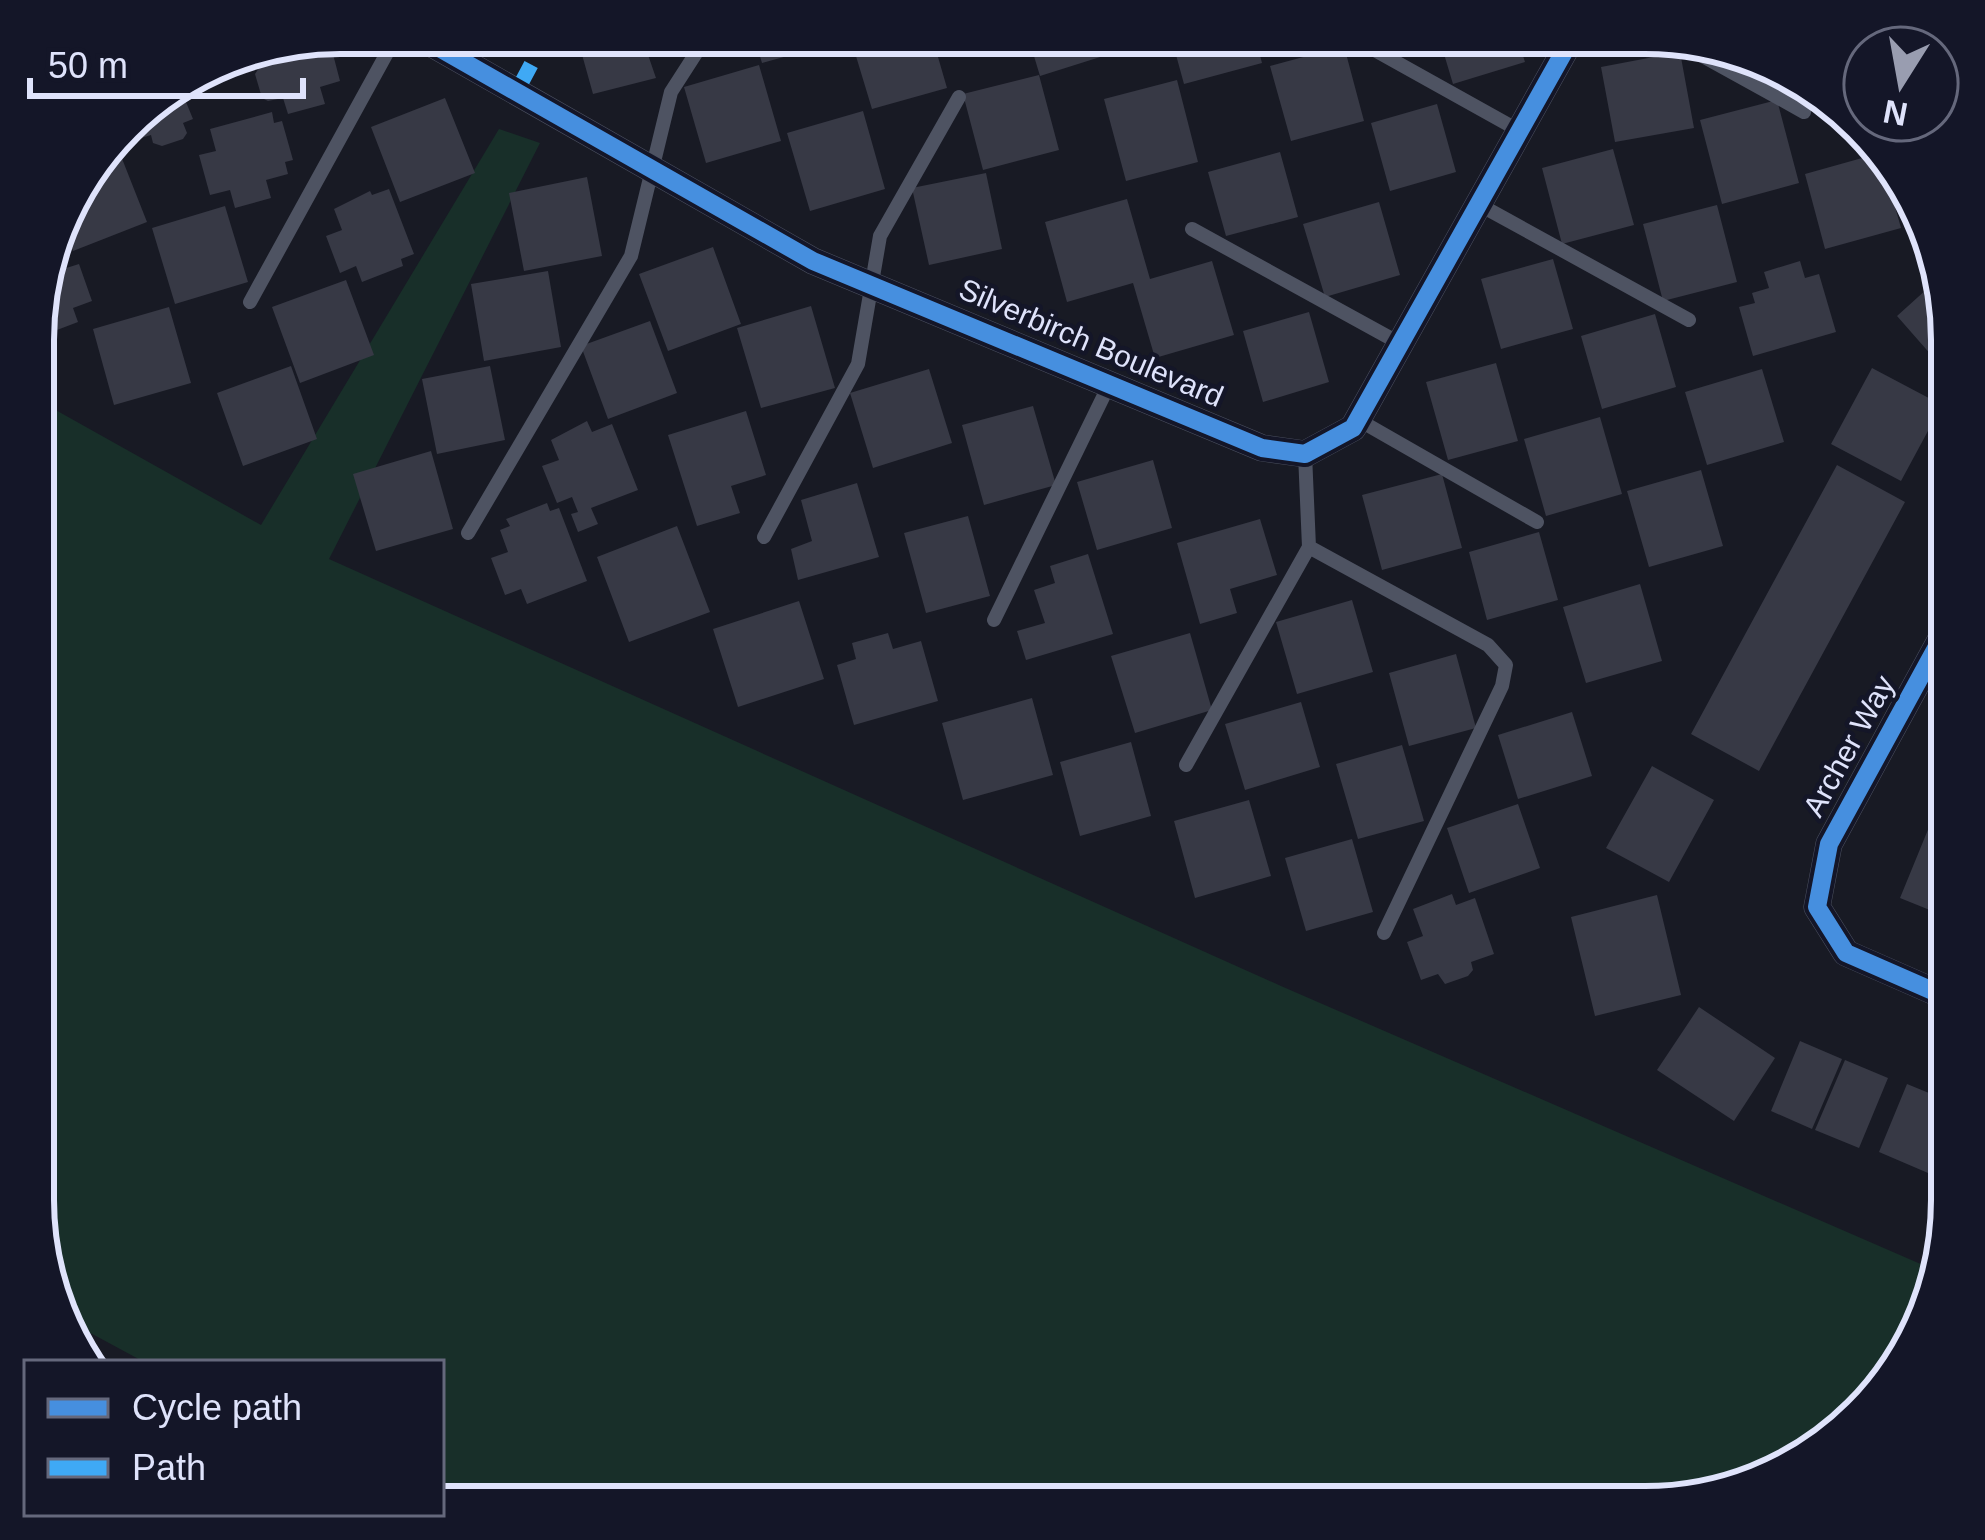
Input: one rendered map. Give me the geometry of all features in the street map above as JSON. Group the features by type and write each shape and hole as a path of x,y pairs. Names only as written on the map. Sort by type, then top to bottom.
{"street":[{"name":"Silverbirch Boulevard","path":"452,55 813,261 1262,448 1304,454"},
{"path":"1304,454 1353,428 1562,55"},
{"name":"Archer Way","path":"1930,989 1846,952 1816,908 1829,844 1931,659"}],"lane":[{"path":"250,302 386,55"},
{"path":"468,533 631,256 671,92 695,55"},
{"path":"1382,55 1518,130"},
{"path":"1716,63 1804,112"},
{"path":"764,537 858,364 880,236 958,97"},
{"path":"1480,205 1689,320"},
{"path":"1192,229 1401,344"},
{"path":"994,620 1110,383"},
{"path":"1357,419 1537,522"},
{"path":"1186,765 1309,547 1304,454"},
{"path":"1309,547 1488,645 1506,665 1502,686 1384,933"}],"green space":[{"path":"499,129 540,143 329,559 1281,986 1923,1265 1901,1326 1860,1388 1804,1438 1737,1471 1682,1484 1645,1486 444,1485 444,1360 140,1360 87,1331 64,1274 55,1218 54,409 261,525"}],"building":[{"path":"333,55 340,81 320,87 325,104 288,114 283,98 262,98 255,74 266,66"},
{"path":"582,55 648,55 656,78 593,94"},
{"path":"760,55 791,55 762,63"},
{"path":"856,55 937,55 947,88 872,109"},
{"path":"1034,55 1106,55 1040,76"},
{"path":"1176,55 1260,55 1262,63 1184,84"},
{"path":"1311,55 1346,55 1364,121 1291,141 1270,66"},
{"path":"1444,55 1523,55 1525,62 1453,84"},
{"path":"1664,55 1681,57 1694,128 1615,142 1601,67"},
{"path":"759,65 781,141 706,163 684,87"},
{"path":"1039,75 1059,150 983,170 963,94"},
{"path":"1177,80 1198,162 1126,181 1104,99"},
{"path":"445,98 475,173 400,202 371,127"},
{"path":"185,100 193,119 183,123 187,133 183,139 162,146 153,143 151,135 137,139"},
{"path":"1777,100 1799,183 1722,204 1700,120"},
{"path":"1437,104 1456,172 1390,191 1371,123"},
{"path":"863,111 885,189 810,211 787,133"},
{"path":"272,112 274,123 282,121 293,160 285,162 288,174 266,180 271,198 235,208 230,190 210,195 199,155 216,151 210,129"},
{"path":"1613,149 1634,225 1562,244 1542,168"},
{"path":"1280,152 1298,217 1226,236 1208,172"},
{"path":"121,157 147,222 73,251 70,244 92,197"},
{"path":"1865,157 1893,199 1901,228 1825,249 1805,174"},
{"path":"986,173 1002,249 929,265 912,188"},
{"path":"587,177 602,256 524,271 509,193"},
{"path":"389,189 414,254 401,259 403,266 362,282 356,266 340,273 326,236 342,230 334,209 370,191 372,195"},
{"path":"1127,199 1150,279 1212,261 1234,335 1155,358 1133,283 1067,302 1045,222"},
{"path":"1379,202 1400,275 1325,297 1303,224"},
{"path":"1717,205 1737,282 1663,301 1643,224"},
{"path":"225,206 248,282 175,304 152,228"},
{"path":"713,247 741,324 668,351 639,274"},
{"path":"1553,259 1573,329 1501,349 1481,279"},
{"path":"1800,261 1805,278 1819,274 1836,332 1753,356 1739,307 1755,303 1752,293 1769,288 1764,272"},
{"path":"79,264 92,301 73,308 78,322 54,331 63,269"},
{"path":"548,271 561,347 484,361 471,284"},
{"path":"346,280 374,355 300,383 272,307"},
{"path":"1926,290 1931,355 1897,316"},
{"path":"811,306 835,388 761,408 737,328"},
{"path":"169,307 191,383 114,405 93,329"},
{"path":"1309,312 1329,382 1263,402 1243,331"},
{"path":"1655,314 1676,387 1602,409 1581,336"},
{"path":"650,321 677,393 608,419 581,346"},
{"path":"1496,363 1518,441 1448,460 1426,382"},
{"path":"291,366 317,439 243,466 217,393"},
{"path":"490,366 505,440 437,454 422,379"},
{"path":"1872,368 1931,399 1931,426 1901,481 1831,444"},
{"path":"929,369 952,443 873,468 850,393"},
{"path":"1762,369 1784,442 1707,465 1685,392"},
{"path":"1033,406 1056,485 984,505 962,425"},
{"path":"746,411 766,475 731,486 740,513 697,526 668,435"},
{"path":"1600,417 1622,494 1546,516 1524,439"},
{"path":"587,421 592,432 612,424 638,490 591,508 598,524 578,532 571,514 578,512 572,497 557,503 542,466 559,460 551,440"},
{"path":"431,451 453,529 376,551 353,474"},
{"path":"1153,460 1172,528 1097,550 1077,482"},
{"path":"1837,465 1905,502 1759,771 1691,734"},
{"path":"1701,470 1723,546 1649,567 1627,491"},
{"path":"1442,474 1462,548 1382,570 1362,495"},
{"path":"857,483 879,557 798,580 791,549 812,541 801,500"},
{"path":"547,503 550,511 559,508 587,581 527,604 521,589 505,595 491,558 508,552 500,530 510,526 506,519"},
{"path":"968,516 990,596 926,613 904,533"},
{"path":"1260,519 1277,575 1230,589 1237,613 1200,624 1177,543"},
{"path":"677,526 710,612 629,642 597,557"},
{"path":"1539,532 1558,600 1487,620 1469,552"},
{"path":"1088,554 1113,634 1026,660 1017,631 1045,623 1034,590 1055,583 1050,566"},
{"path":"1640,584 1662,661 1586,683 1563,607"},
{"path":"1352,600 1373,672 1297,694 1276,622"},
{"path":"799,601 824,679 738,707 713,629"},
{"path":"888,633 893,649 921,641 938,701 854,725 837,665 856,659 852,643"},
{"path":"1190,633 1212,710 1135,733 1111,656"},
{"path":"1456,654 1476,728 1409,746 1389,673"},
{"path":"1032,698 1053,775 963,800 942,723"},
{"path":"1301,702 1320,767 1245,790 1225,724"},
{"path":"1572,712 1592,776 1518,799 1498,735"},
{"path":"1131,742 1151,816 1080,836 1060,762"},
{"path":"1402,745 1424,821 1358,839 1336,764"},
{"path":"1652,766 1714,800 1669,882 1606,848"},
{"path":"1249,800 1271,876 1195,898 1174,821"},
{"path":"1518,804 1540,868 1469,893 1447,828"},
{"path":"1930,824 1930,910 1900,898"},
{"path":"1352,839 1373,912 1306,931 1285,858"},
{"path":"1452,894 1456,905 1475,898 1494,954 1471,962 1473,970 1468,976 1445,984 1438,974 1421,980 1407,942 1423,936 1413,909"},
{"path":"1657,895 1681,995 1595,1016 1571,917"},
{"path":"1699,1007 1775,1058 1734,1121 1657,1070"},
{"path":"1800,1041 1842,1059 1812,1129 1771,1111"},
{"path":"1845,1060 1888,1078 1859,1148 1815,1130"},
{"path":"1907,1084 1930,1093 1928,1173 1879,1152"}],"marked path":[{"path":"517,91 536,55"}],"cycle path":[{"path":"452,55 813,261 1262,448 1305,454 1353,428 1562,55"},
{"path":"1930,990 1846,953 1817,907 1829,844 1931,658"}]}
